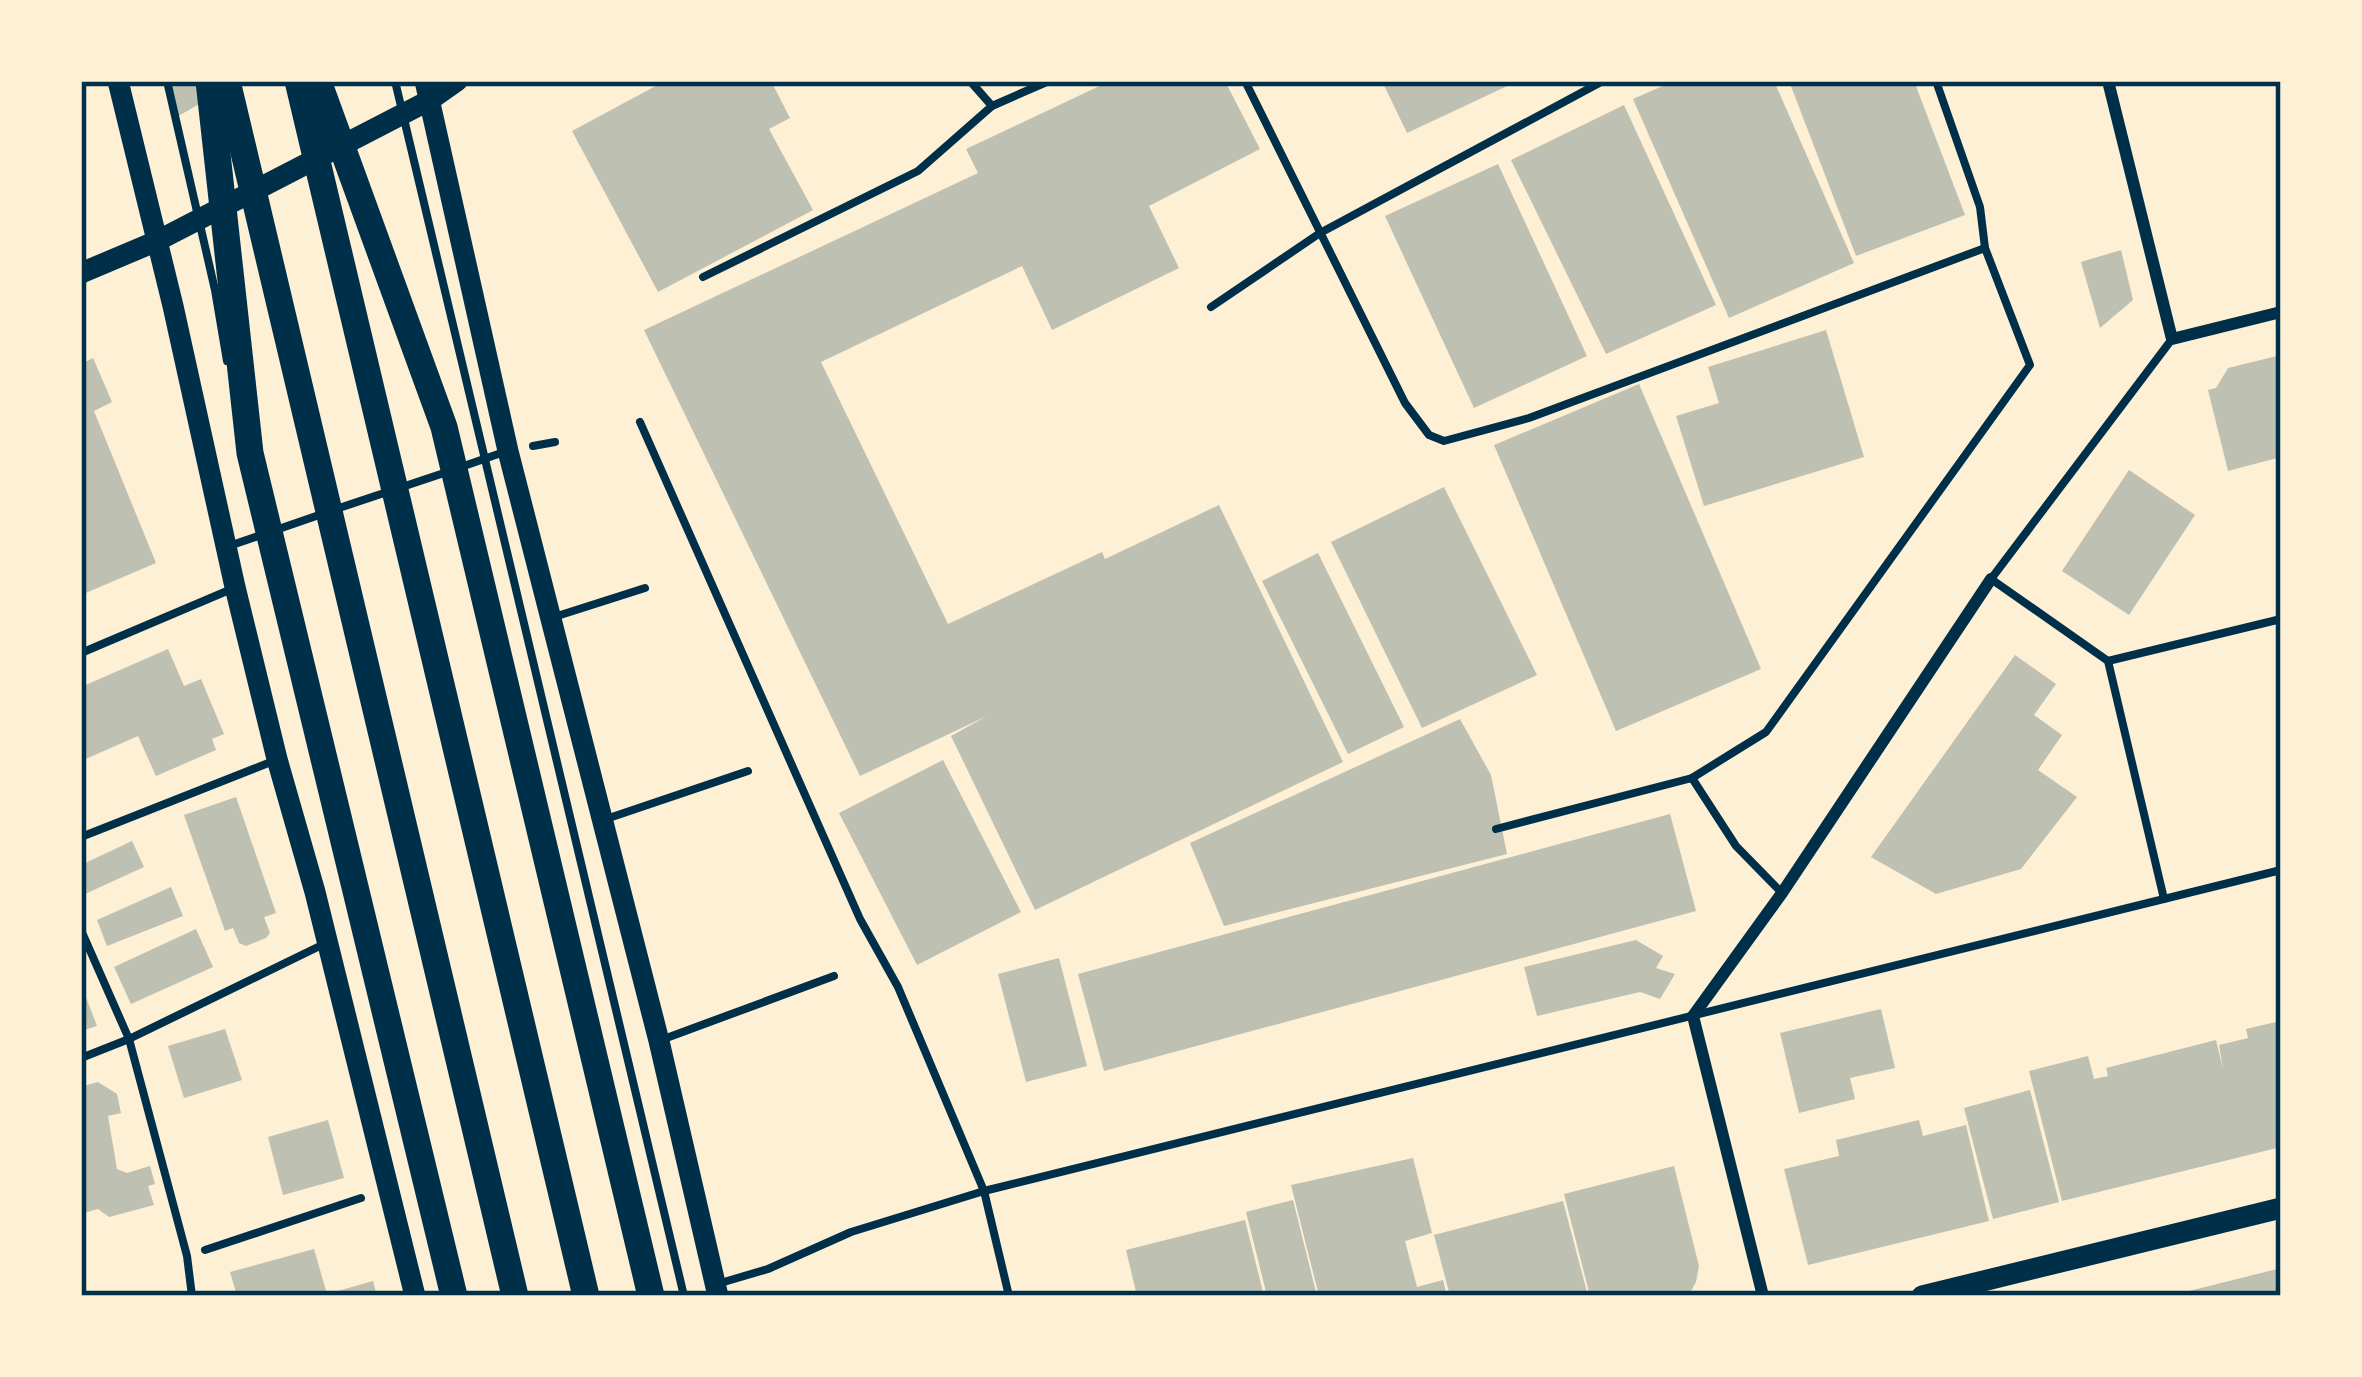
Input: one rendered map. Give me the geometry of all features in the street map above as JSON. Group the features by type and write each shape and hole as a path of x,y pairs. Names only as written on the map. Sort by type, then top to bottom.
{"highway":[{"path":"209,81 250,453 449,1296"},
{"path":"226,81 515,1296"},
{"path":"298,81 586,1296"},
{"path":"318,81 444,427 651,1296"}],"street":[{"path":"118,81 235,587 415,1296"},
{"path":"81,273 157,241 427,90 457,81"},
{"path":"2108,81 2172,339 2281,312"},
{"path":"427,90 508,451 659,1041 717,1290"},
{"path":"1763,1296 1693,1016 1782,893 1991,579"},
{"path":"1922,1296 2281,1208"}],"lane":[{"path":"167,81 215,290 229,376"},
{"path":"395,81 684,1296"},
{"path":"970,81 992,106"},
{"path":"703,277 918,171 992,106 1049,81"},
{"path":"1244,81 1405,403 1430,435 1444,441 1529,418 1985,248"},
{"path":"1211,307 1320,232 1603,81"},
{"path":"1496,829 1692,778 1766,732 2030,365 1985,248 1980,207 1936,81"},
{"path":"2164,899 2108,662 1991,579 2172,339"},
{"path":"233,398 247,485"},
{"path":"640,422 860,920 898,987 984,1191 1010,1296"},
{"path":"227,547 508,451"},
{"path":"254,528 260,551"},
{"path":"81,653 235,587"},
{"path":"550,619 645,588"},
{"path":"2108,662 2281,619"},
{"path":"306,733 449,1296"},
{"path":"81,837 278,759"},
{"path":"602,820 748,771"},
{"path":"1692,778 1736,846 1782,893"},
{"path":"717,1290 851,1232 984,1191 2281,870"},
{"path":"81,929 129,1040 187,1256 192,1296"},
{"path":"81,1058 129,1040 326,943"},
{"path":"659,1041 834,976"}],"path":[{"path":"187,1256 361,1198"}],"building":[{"path":"163,81 240,81 173,119"},
{"path":"665,81 771,81 790,118 769,129 813,210 658,292 572,131"},
{"path":"1110,81 1225,81 1260,149 1149,206 1179,268 1052,330 1022,266 821,362 948,624 1102,552 1105,559 1219,505 1343,762 1035,910 951,736 987,716 860,776 644,330 978,173 966,149"},
{"path":"1382,81 1518,81 1407,133"},
{"path":"1674,81 1774,81 1854,263 1729,318 1633,99"},
{"path":"1789,81 1914,81 1965,215 1856,256"},
{"path":"1624,105 1716,305 1606,354 1511,160"},
{"path":"1498,164 1587,356 1474,408 1385,216"},
{"path":"2121,250 2133,300 2100,328 2081,262"},
{"path":"1826,330 1864,457 1704,506 1676,416 1719,403 1708,367"},
{"path":"2281,355 2281,457 2228,471 2208,390 2216,388 2228,368"},
{"path":"93,358 112,402 94,411 156,563 81,595 81,364"},
{"path":"1639,384 1761,669 1616,731 1494,445"},
{"path":"2129,470 2195,515 2129,615 2062,571"},
{"path":"1444,487 1537,675 1422,728 1331,542"},
{"path":"1318,553 1404,727 1348,754 1262,581"},
{"path":"168,649 184,686 201,679 224,734 212,739 216,750 156,776 138,736 81,761 81,687"},
{"path":"2015,655 2056,684 2034,715 2062,735 2038,770 2077,797 2021,869 1936,894 1871,857"},
{"path":"1460,719 1491,775 1507,854 1224,926 1190,843"},
{"path":"943,760 1021,912 917,965 839,813"},
{"path":"236,797 276,913 264,917 270,933 266,938 246,946 239,943 233,928 225,931 184,815"},
{"path":"1670,814 1696,911 1104,1071 1078,974"},
{"path":"132,841 144,867 85,894 81,865"},
{"path":"171,887 183,916 107,946 97,920"},
{"path":"196,929 213,967 131,1004 114,967"},
{"path":"1636,940 1663,956 1656,968 1675,974 1660,999 1640,992 1537,1016 1524,967"},
{"path":"1059,958 1087,1066 1026,1082 998,974"},
{"path":"81,984 97,1026 81,1031"},
{"path":"1881,1009 1895,1068 1850,1078 1855,1099 1799,1113 1780,1033"},
{"path":"2276,1022 2281,1034 2281,1147 2062,1201 2029,1071 2088,1056 2094,1079 2108,1076 2106,1068 2216,1040 2223,1069 2219,1045 2248,1038 2246,1029"},
{"path":"225,1029 242,1080 184,1098 168,1046"},
{"path":"98,1082 117,1094 121,1113 108,1116 117,1169 127,1173 150,1166 155,1184 148,1186 154,1205 109,1217 98,1209 81,1214 81,1090"},
{"path":"2030,1090 2059,1202 1993,1219 1964,1108"},
{"path":"328,1120 344,1178 283,1195 268,1137"},
{"path":"1919,1120 1923,1136 1966,1125 1989,1221 1808,1265 1784,1169 1839,1156 1836,1140"},
{"path":"1413,1158 1432,1233 1405,1241 1417,1287 1443,1280 1447,1296 1319,1296 1291,1185"},
{"path":"1674,1166 1699,1266 1690,1293 1590,1296 1564,1194"},
{"path":"1293,1200 1317,1296 1267,1296 1246,1212"},
{"path":"1563,1201 1588,1296 1450,1296 1434,1235"},
{"path":"1245,1220 1264,1296 1137,1296 1126,1250"},
{"path":"314,1249 327,1294 373,1281 377,1296 237,1296 230,1272"},
{"path":"2281,1268 2281,1296 2177,1296 2177,1294"}]}
